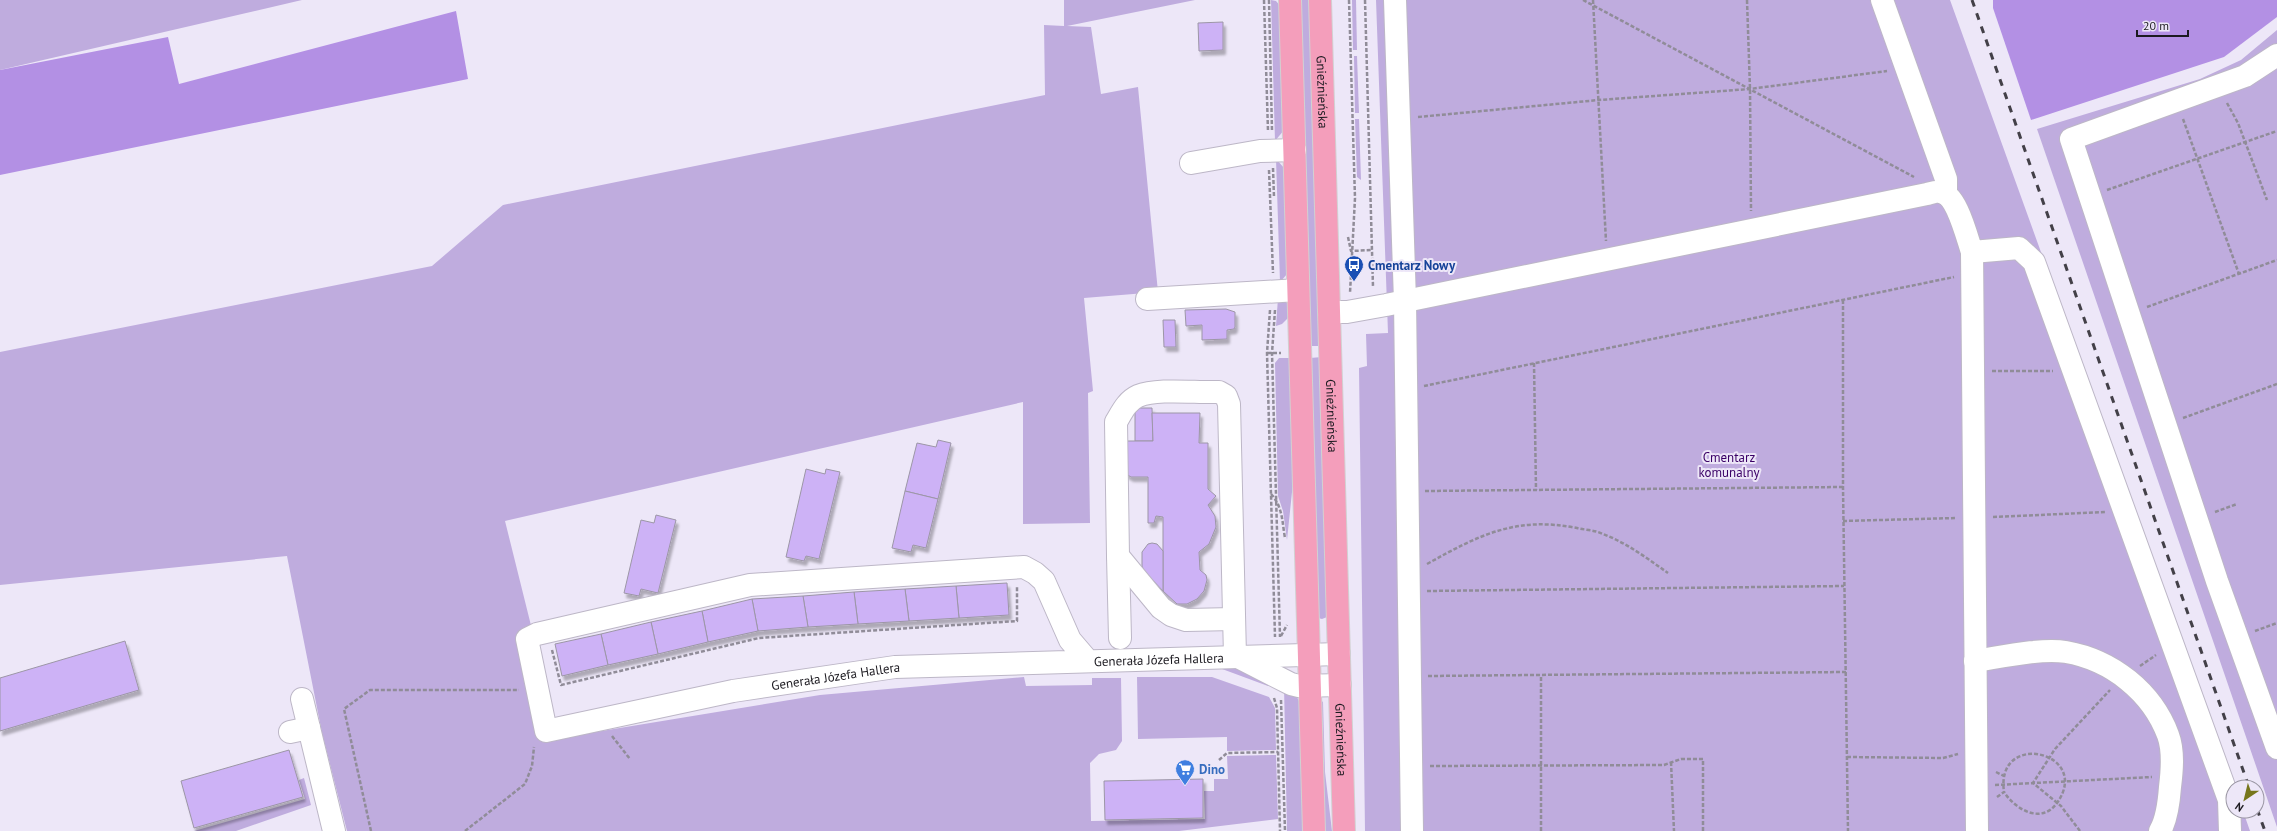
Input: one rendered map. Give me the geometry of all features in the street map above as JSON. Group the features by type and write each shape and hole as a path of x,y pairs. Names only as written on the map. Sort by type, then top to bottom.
{"main road":[{"path":"1290,0 1314,831"},
{"name":"Gnieźnieńska","path":"1320,0 1344,831"}],"street":[{"path":"1395,0 1405,301 1412,831"},
{"path":"1882,0 1946,179 1946,194"},
{"path":"2277,55 2245,76 2218,88 2138,114 2071,139 2197,518 2277,748"},
{"path":"1191,163 1270,151 1294,150"},
{"path":"1330,312 1347,312 1405,301 1928,194 1940,192 1946,194 1957,208 1972,263 1975,661 1978,831"},
{"path":"1972,263 2019,248 2034,262 2229,800 2230,831"},
{"path":"1147,299 1298,290"},
{"path":"1120,638 1116,422 1124,407 1137,397 1152,393 1219,392 1226,396 1229,404 1235,656"},
{"path":"1118,556 1161,608 1171,615 1186,620 1234,619"},
{"path":"546,731 527,639 542,633 750,585 1024,567 1035,573 1044,581 1070,640 1088,660"},
{"name":"Generała Józefa Hallera","path":"546,731 733,691 895,667 1235,656 1280,646 1308,654 1339,654"},
{"path":"1975,661 2029,654 2066,652 2102,664 2133,682 2153,707 2168,736 2172,773 2169,801 2160,831"},
{"name":"Generała Józefa Hallera","path":"1235,656 1277,687 1340,685"},
{"path":"302,699 300,730 334,831"}],"path":[{"path":"1264,0 1270,151 1273,291 1267,353 1275,636 1273,642 1280,646"},
{"path":"1269,0 1273,353 1280,646"},
{"path":"1365,0 1374,307"},
{"path":"1583,0 1918,179"},
{"path":"1593,0 1607,260"},
{"path":"1746,0 1750,89 1751,230"},
{"path":"1400,119 1599,100 1750,89 1906,68"},
{"path":"2218,88 2238,123 2268,200"},
{"path":"2177,102 2239,274"},
{"path":"2090,196 2277,131"},
{"path":"2129,314 2277,260"},
{"path":"1406,390 1843,300 1972,263"},
{"path":"1843,300 1843,487 1848,831"},
{"path":"1267,353 1273,353"},
{"path":"1534,363 1536,490"},
{"path":"1973,371 2074,370"},
{"path":"2166,424 2277,384"},
{"path":"1407,492 1843,487"},
{"path":"1271,494 1276,499 1281,510 1285,540"},
{"path":"2197,518 2237,504"},
{"path":"1408,585 1426,564 1465,543 1498,530 1537,524 1564,526 1603,533 1632,549 1668,573"},
{"path":"542,633 560,685 759,638 1018,620 1017,568"},
{"path":"1408,585 1844,586"},
{"path":"1280,646 1288,622"},
{"path":"2238,637 2277,623"},
{"path":"2033,783 2054,750 2123,676 2173,644"},
{"path":"1410,676 1846,672"},
{"path":"1541,831 1542,675"},
{"path":"1277,687 1280,831"},
{"path":"1277,687 1285,831"},
{"path":"371,831 344,709 370,690 537,690"},
{"path":"610,718 611,735 630,759"},
{"path":"464,831 524,784 532,766 537,736 541,732 546,731"},
{"path":"1847,757 1943,758 1976,749"},
{"path":"1219,760 1227,754 1278,752"},
{"path":"2035,753 2050,757 2061,770 2065,782 2063,793 2057,803 2050,810 2042,812 2025,812 2012,803 2004,792 2003,785 2006,772 2020,757 2035,753"},
{"path":"1424,766 1664,765 1681,759 1703,759 1703,831"},
{"path":"1672,762 1674,831"},
{"path":"1999,785 2147,778 2172,773"},
{"path":"2033,783 2057,803 2080,831"},
{"path":"1977,808 2004,792"}],"green space":[{"path":"0,0 302,0 0,70"},
{"path":"1064,0 1195,0 1067,26 1091,27 1101,94 1138,87 1158,292 1084,298 1093,391 1088,393 1090,523 1023,524 1023,402 505,521 559,738 820,695 1024,677 1026,686 1092,685 1092,678 1121,678 1122,741 1116,750 1099,754 1090,763 1091,821 1205,819 1204,791 1214,791 1214,779 1228,779 1227,756 1276,755 1278,819 1179,831 347,831 322,733 287,556 0,585 0,352 432,266 503,205 1045,95 1044,25 1064,26"},
{"path":"1271,0 1276,1 1281,7 1284,130 1275,141"},
{"path":"1298,0 1311,0 1321,346 1309,346"},
{"path":"1352,0 1356,0 1357,50 1353,50"},
{"name":"Cmentarz komunalny","path":"1376,0 1950,0 2231,779 2225,779 2225,819 2246,819 2250,831 1365,831 1359,368 1367,366 1366,334 1388,333"},
{"path":"2277,30 2277,827 2265,792 2265,779 2260,779 2037,129 2200,79 2241,60"},
{"path":"1354,56 1357,56 1359,113 1355,113"},
{"path":"1355,119 1359,119 1361,180 1357,177"},
{"path":"1276,159 1285,169 1288,273 1280,282"},
{"path":"1278,298 1287,303 1289,317 1282,324 1276,326"},
{"path":"1322,357 1327,617 1322,619 1318,618 1310,358"},
{"path":"1279,358 1290,358 1294,473 1287,540 1283,511 1278,496 1275,363"},
{"path":"1214,666 1230,666 1268,679 1268,686"},
{"path":"1137,677 1212,677 1269,697 1275,708 1276,750 1227,751 1227,737 1138,739"},
{"path":"1284,686 1296,695 1300,703 1304,831 1287,831"},
{"path":"1320,700 1323,702 1325,772 1332,831 1322,831"},
{"path":"304,778 311,805 236,831 194,831 305,799 299,780"}],"shaded area":[{"path":"1993,0 2277,0 2277,17 2224,57 2031,120 1993,8"},
{"path":"456,11 468,79 0,175 0,70 168,37 179,84"}],"building":[{"path":"1223,22 1223,50 1199,51 1198,23"},
{"path":"1226,309 1235,312 1235,327 1234,329 1227,330 1227,339 1202,340 1202,325 1186,326 1185,310"},
{"path":"1163,320 1175,320 1176,347 1164,347"},
{"path":"1135,408 1152,408 1153,441 1135,441"},
{"path":"1152,413 1200,413 1199,443 1208,443 1208,489 1216,496 1208,505 1215,516 1216,527 1209,544 1199,552 1200,570 1206,575 1207,580 1204,591 1197,599 1187,604 1177,604 1163,591 1163,517 1156,516 1154,523 1148,523 1148,477 1131,477 1126,474 1126,441 1153,441"},
{"path":"938,440 951,443 938,499 905,491 917,443 936,447"},
{"path":"806,469 825,474 826,469 840,472 819,559 806,556 804,561 786,557"},
{"path":"905,491 938,499 926,548 913,545 911,552 892,548"},
{"path":"656,515 676,520 658,593 641,589 639,596 624,593 641,520 654,523"},
{"path":"1148,544 1157,544 1163,551 1163,591 1144,571 1142,566 1142,552"},
{"path":"1007,583 1009,615 959,618 956,586"},
{"path":"956,586 959,618 909,621 905,589"},
{"path":"905,589 909,621 858,624 854,592"},
{"path":"854,592 858,624 808,627 803,596"},
{"path":"803,596 808,627 758,631 752,599"},
{"path":"752,599 758,631 708,642 702,611"},
{"path":"702,611 708,642 658,654 651,622"},
{"path":"651,622 658,654 608,665 601,634"},
{"path":"601,634 608,665 562,676 555,644"},
{"path":"125,641 139,690 0,731 0,678"},
{"path":"289,750 303,797 194,828 181,781"},
{"path":"1203,779 1203,818 1105,820 1104,781"}],"railway":[{"path":"1972,0 2246,779"},
{"path":"2261,819 2265,831"}],"place":[{"name":"Cmentarz Nowy","path":"1354,282"},
{"name":"Dino","path":"1185,786"}]}
